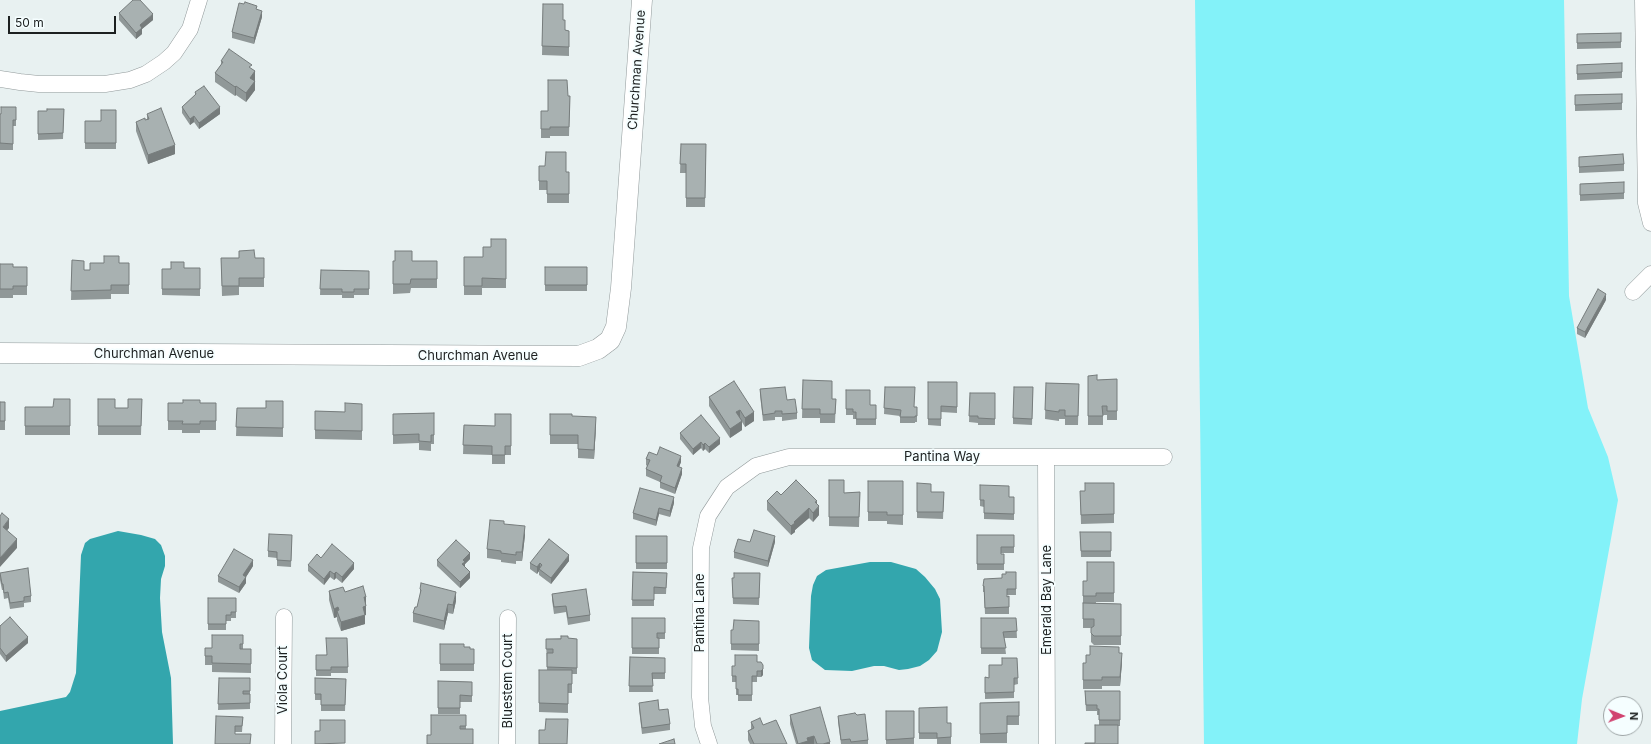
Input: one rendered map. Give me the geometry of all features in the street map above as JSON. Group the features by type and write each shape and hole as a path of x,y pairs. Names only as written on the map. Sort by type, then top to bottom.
{"street":[{"path":"0,79 39,84 105,84 118,83 146,74 174,53 190,29 199,0"},
{"name":"Churchman Avenue","path":"0,353 579,356 598,349 610,340 616,327 621,288 642,0"},
{"path":"1643,0 1646,203 1651,223"},
{"path":"1632,292 1651,274"},
{"name":"Pantina Way","path":"727,487 756,466 789,457 1164,457"},
{"name":"Emerald Bay Lane","path":"1046,457 1047,744"},
{"name":"Pantina Lane","path":"709,744 703,726 700,697 701,548 708,516 727,487"},
{"name":"Viola Court","path":"283,744 284,617"},
{"name":"Bluestem Court","path":"507,744 508,618"}],"shaded area":[{"path":"1195,0 1564,0 1569,296 1588,408 1608,457 1618,500 1582,699 1577,744 1204,744"},
{"path":"118,531 155,539 161,545 165,556 165,566 161,579 160,598 162,632 171,678 173,744 0,744 0,711 66,697 70,692 76,673 81,555 85,543 90,539"},
{"path":"870,562 891,562 916,569 935,589 940,599 942,632 937,651 929,660 920,666 908,669 899,670 884,666 874,666 852,671 825,670 812,660 809,648 811,596 813,585 817,576 826,570"}],"building":[{"path":"133,0 140,0 153,14 140,25 142,28 136,33 119,13"},
{"path":"245,2 257,6 256,9 262,11 254,38 232,32 239,3 244,4"},
{"path":"543,4 563,4 563,20 565,20 565,30 569,31 569,47 542,46"},
{"path":"1621,33 1621,42 1577,43 1577,34"},
{"path":"229,49 252,65 249,67 255,71 250,78 255,81 246,93 215,73 223,62 221,61"},
{"path":"1622,63 1622,72 1577,74 1577,65"},
{"path":"548,80 567,80 568,96 570,96 569,127 550,127 550,129 541,129 541,111 548,111"},
{"path":"204,86 220,107 199,123 194,116 190,119 182,107 196,94 195,92"},
{"path":"1622,94 1622,103 1575,105 1575,95"},
{"path":"1,107 16,107 16,120 13,120 13,144 0,143"},
{"path":"161,108 175,145 148,155 136,122 145,118 145,120 149,119 147,114"},
{"path":"47,109 64,109 63,133 38,134 38,111 47,111"},
{"path":"101,110 116,110 116,143 85,143 85,121 101,121"},
{"path":"681,144 706,144 705,198 686,198 686,164 680,164"},
{"path":"546,152 566,152 566,172 569,172 569,194 547,194 547,181 539,181 539,166 545,166"},
{"path":"1623,154 1624,164 1579,167 1579,157"},
{"path":"1624,182 1624,193 1580,195 1580,184"},
{"path":"491,239 506,239 506,279 482,278 482,286 464,286 464,257 483,257 483,247 491,247"},
{"path":"254,250 255,258 264,258 264,278 239,278 239,286 222,286 221,258 239,258 239,251"},
{"path":"395,251 412,251 412,261 437,261 437,279 411,279 410,284 393,284 393,261 395,261"},
{"path":"104,256 119,256 119,263 129,263 129,285 111,285 111,290 71,291 72,260 84,261 84,270 90,270 90,263 104,263"},
{"path":"171,262 184,262 184,268 200,268 200,289 162,289 162,269 171,269"},
{"path":"0,264 13,264 13,267 27,267 27,286 13,286 13,289 0,289"},
{"path":"545,267 587,267 587,285 545,285"},
{"path":"321,270 369,271 369,289 354,289 354,292 342,292 342,289 320,289"},
{"path":"1598,289 1606,294 1585,332 1577,328"},
{"path":"1097,375 1097,380 1117,379 1117,411 1107,411 1107,406 1102,406 1103,416 1088,416 1088,376"},
{"path":"803,380 832,381 832,399 836,399 835,414 820,414 820,409 802,409"},
{"path":"734,381 754,412 745,418 740,410 736,412 742,421 730,429 709,397"},
{"path":"928,382 957,382 957,407 941,406 941,419 928,419"},
{"path":"1046,383 1079,384 1078,416 1065,416 1065,410 1059,410 1059,412 1045,410"},
{"path":"785,387 787,400 795,399 797,413 782,414 782,411 775,411 775,413 763,415 760,389"},
{"path":"885,387 915,387 914,407 917,407 917,416 900,417 901,410 884,408"},
{"path":"1014,387 1033,387 1032,419 1013,418"},
{"path":"846,390 870,390 870,405 876,405 876,419 856,419 856,412 853,412 853,409 846,409"},
{"path":"970,393 995,393 995,419 969,416"},
{"path":"54,399 70,399 70,426 25,426 25,407 53,407"},
{"path":"98,399 115,399 115,408 128,408 128,399 142,399 141,426 98,426"},
{"path":"183,400 200,400 200,403 216,403 216,421 200,421 200,424 182,424 183,421 168,421 168,403 183,403"},
{"path":"266,401 283,401 283,428 236,427 237,408 266,408"},
{"path":"0,402 5,402 5,421 0,421"},
{"path":"345,403 362,404 362,431 315,430 315,411 345,412"},
{"path":"434,413 434,435 431,435 431,442 419,441 419,434 393,435 393,414"},
{"path":"495,414 511,414 511,446 505,446 505,455 492,455 492,446 463,445 464,425 495,426"},
{"path":"550,414 572,414 572,416 596,417 594,450 578,449 578,435 550,435"},
{"path":"701,415 720,438 709,447 705,443 703,445 701,442 693,449 680,433"},
{"path":"660,447 681,456 677,466 682,468 675,488 660,482 662,476 646,469 650,460 646,459 649,452 657,455"},
{"path":"796,480 817,501 815,502 819,506 813,513 809,508 791,526 767,501 777,491 781,495"},
{"path":"829,480 844,480 844,493 860,492 859,517 829,517"},
{"path":"868,481 903,481 903,515 887,515 887,512 868,512"},
{"path":"917,483 931,484 931,492 944,492 943,512 917,512"},
{"path":"1085,483 1114,483 1114,514 1081,515 1080,491 1085,491"},
{"path":"980,485 1009,486 1009,497 1014,497 1014,514 984,513 984,500 980,500"},
{"path":"640,488 674,497 670,511 659,508 656,520 633,513"},
{"path":"2,513 9,519 3,527 17,539 0,558 0,516"},
{"path":"490,520 504,521 504,524 525,526 522,552 516,552 516,555 487,549"},
{"path":"754,530 775,536 768,561 734,552 738,539 750,542"},
{"path":"1080,532 1111,532 1111,551 1081,551"},
{"path":"269,534 292,535 291,561 277,560 277,552 268,551"},
{"path":"977,535 1014,535 1014,547 1001,547 1001,554 1004,554 1004,564 977,564"},
{"path":"636,536 667,536 667,563 636,563"},
{"path":"549,539 569,555 551,578 539,569 542,565 540,563 537,567 530,563"},
{"path":"456,540 470,553 463,560 465,562 462,564 470,572 460,582 437,560"},
{"path":"332,544 354,563 342,577 336,572 334,574 330,571 324,579 308,565 317,554 321,558"},
{"path":"234,549 253,560 243,575 246,577 239,587 218,576"},
{"path":"1087,562 1114,562 1114,593 1096,593 1096,596 1083,596 1083,581 1087,581"},
{"path":"28,568 31,596 24,597 24,601 10,603 8,592 4,593 0,573"},
{"path":"633,572 667,573 666,588 654,587 654,600 632,600"},
{"path":"1006,572 1016,572 1016,589 1007,589 1007,597 1009,596 1009,607 985,608 983,586 984,579 1002,578 1002,574 1006,574"},
{"path":"734,573 760,573 759,598 733,598 732,578 734,578"},
{"path":"421,583 456,592 453,605 448,604 444,621 413,613 415,607 417,607"},
{"path":"363,586 366,597 364,597 366,606 363,607 365,615 341,622 337,611 339,610 338,607 334,609 329,591 343,587 345,592"},
{"path":"586,589 590,615 568,618 566,606 554,607 552,594"},
{"path":"208,598 236,598 236,612 231,612 231,615 226,615 226,624 208,624"},
{"path":"1083,603 1121,604 1121,636 1094,636 1091,633 1091,628 1094,626 1094,619 1083,619"},
{"path":"10,617 28,637 6,656 0,648 0,626"},
{"path":"632,618 665,618 665,633 657,633 657,638 659,638 659,648 632,648"},
{"path":"981,618 1016,618 1017,631 1003,632 1006,648 981,648"},
{"path":"734,620 759,621 759,644 731,644 731,630 733,630"},
{"path":"212,635 243,635 243,644 240,644 240,649 251,649 251,664 212,663 212,656 205,656 205,648 212,648"},
{"path":"561,636 568,636 568,638 577,639 577,668 547,667 547,653 553,653 553,649 546,649 546,639 561,639"},
{"path":"326,638 347,638 348,667 331,667 331,670 316,670 316,655 327,655"},
{"path":"440,644 464,644 464,647 474,649 474,664 440,664"},
{"path":"1090,646 1119,647 1119,653 1122,653 1120,677 1102,677 1102,680 1083,680 1083,663 1086,663 1086,655 1090,655"},
{"path":"735,655 757,655 757,662 761,662 763,665 763,669 761,671 757,671 757,676 752,676 752,695 738,695 738,689 736,689 736,676 732,676 732,666 735,666"},
{"path":"630,657 665,658 665,673 652,673 653,686 629,686"},
{"path":"1002,658 1017,658 1018,678 1014,678 1014,692 985,693 985,677 989,678 989,665 1002,665"},
{"path":"539,670 572,670 572,684 568,684 568,704 539,703"},
{"path":"219,678 250,678 250,691 243,691 243,694 250,694 250,703 218,704"},
{"path":"315,678 346,679 345,705 321,705 321,694 315,694"},
{"path":"438,681 472,682 472,696 460,695 460,708 438,708"},
{"path":"1085,691 1120,691 1120,720 1099,720 1099,709 1097,709 1097,705 1086,705"},
{"path":"658,700 659,710 668,709 670,724 642,728 639,703"},
{"path":"1019,702 1019,716 1007,716 1007,733 980,734 980,703"},
{"path":"820,707 830,742 817,744 814,736 807,738 808,741 798,744 790,715"},
{"path":"947,707 947,723 951,723 951,737 937,738 937,733 919,733 919,708"},
{"path":"886,711 914,711 914,738 886,740"},
{"path":"855,713 857,715 865,714 868,740 851,742 850,739 841,740 838,716"},
{"path":"431,715 466,715 466,726 460,726 460,729 473,729 473,744 427,744 427,735 431,735"},
{"path":"216,716 243,717 242,726 235,726 235,734 251,734 250,744 215,744"},
{"path":"760,718 763,725 776,720 787,744 754,744 748,731 754,728 751,722"},
{"path":"546,719 568,719 567,744 539,744 539,730 545,730"},
{"path":"320,720 345,720 345,743 315,744 315,731 320,731"},
{"path":"1095,725 1118,725 1118,744 1085,744 1095,743"},
{"path":"674,739 675,744 659,744"}]}
